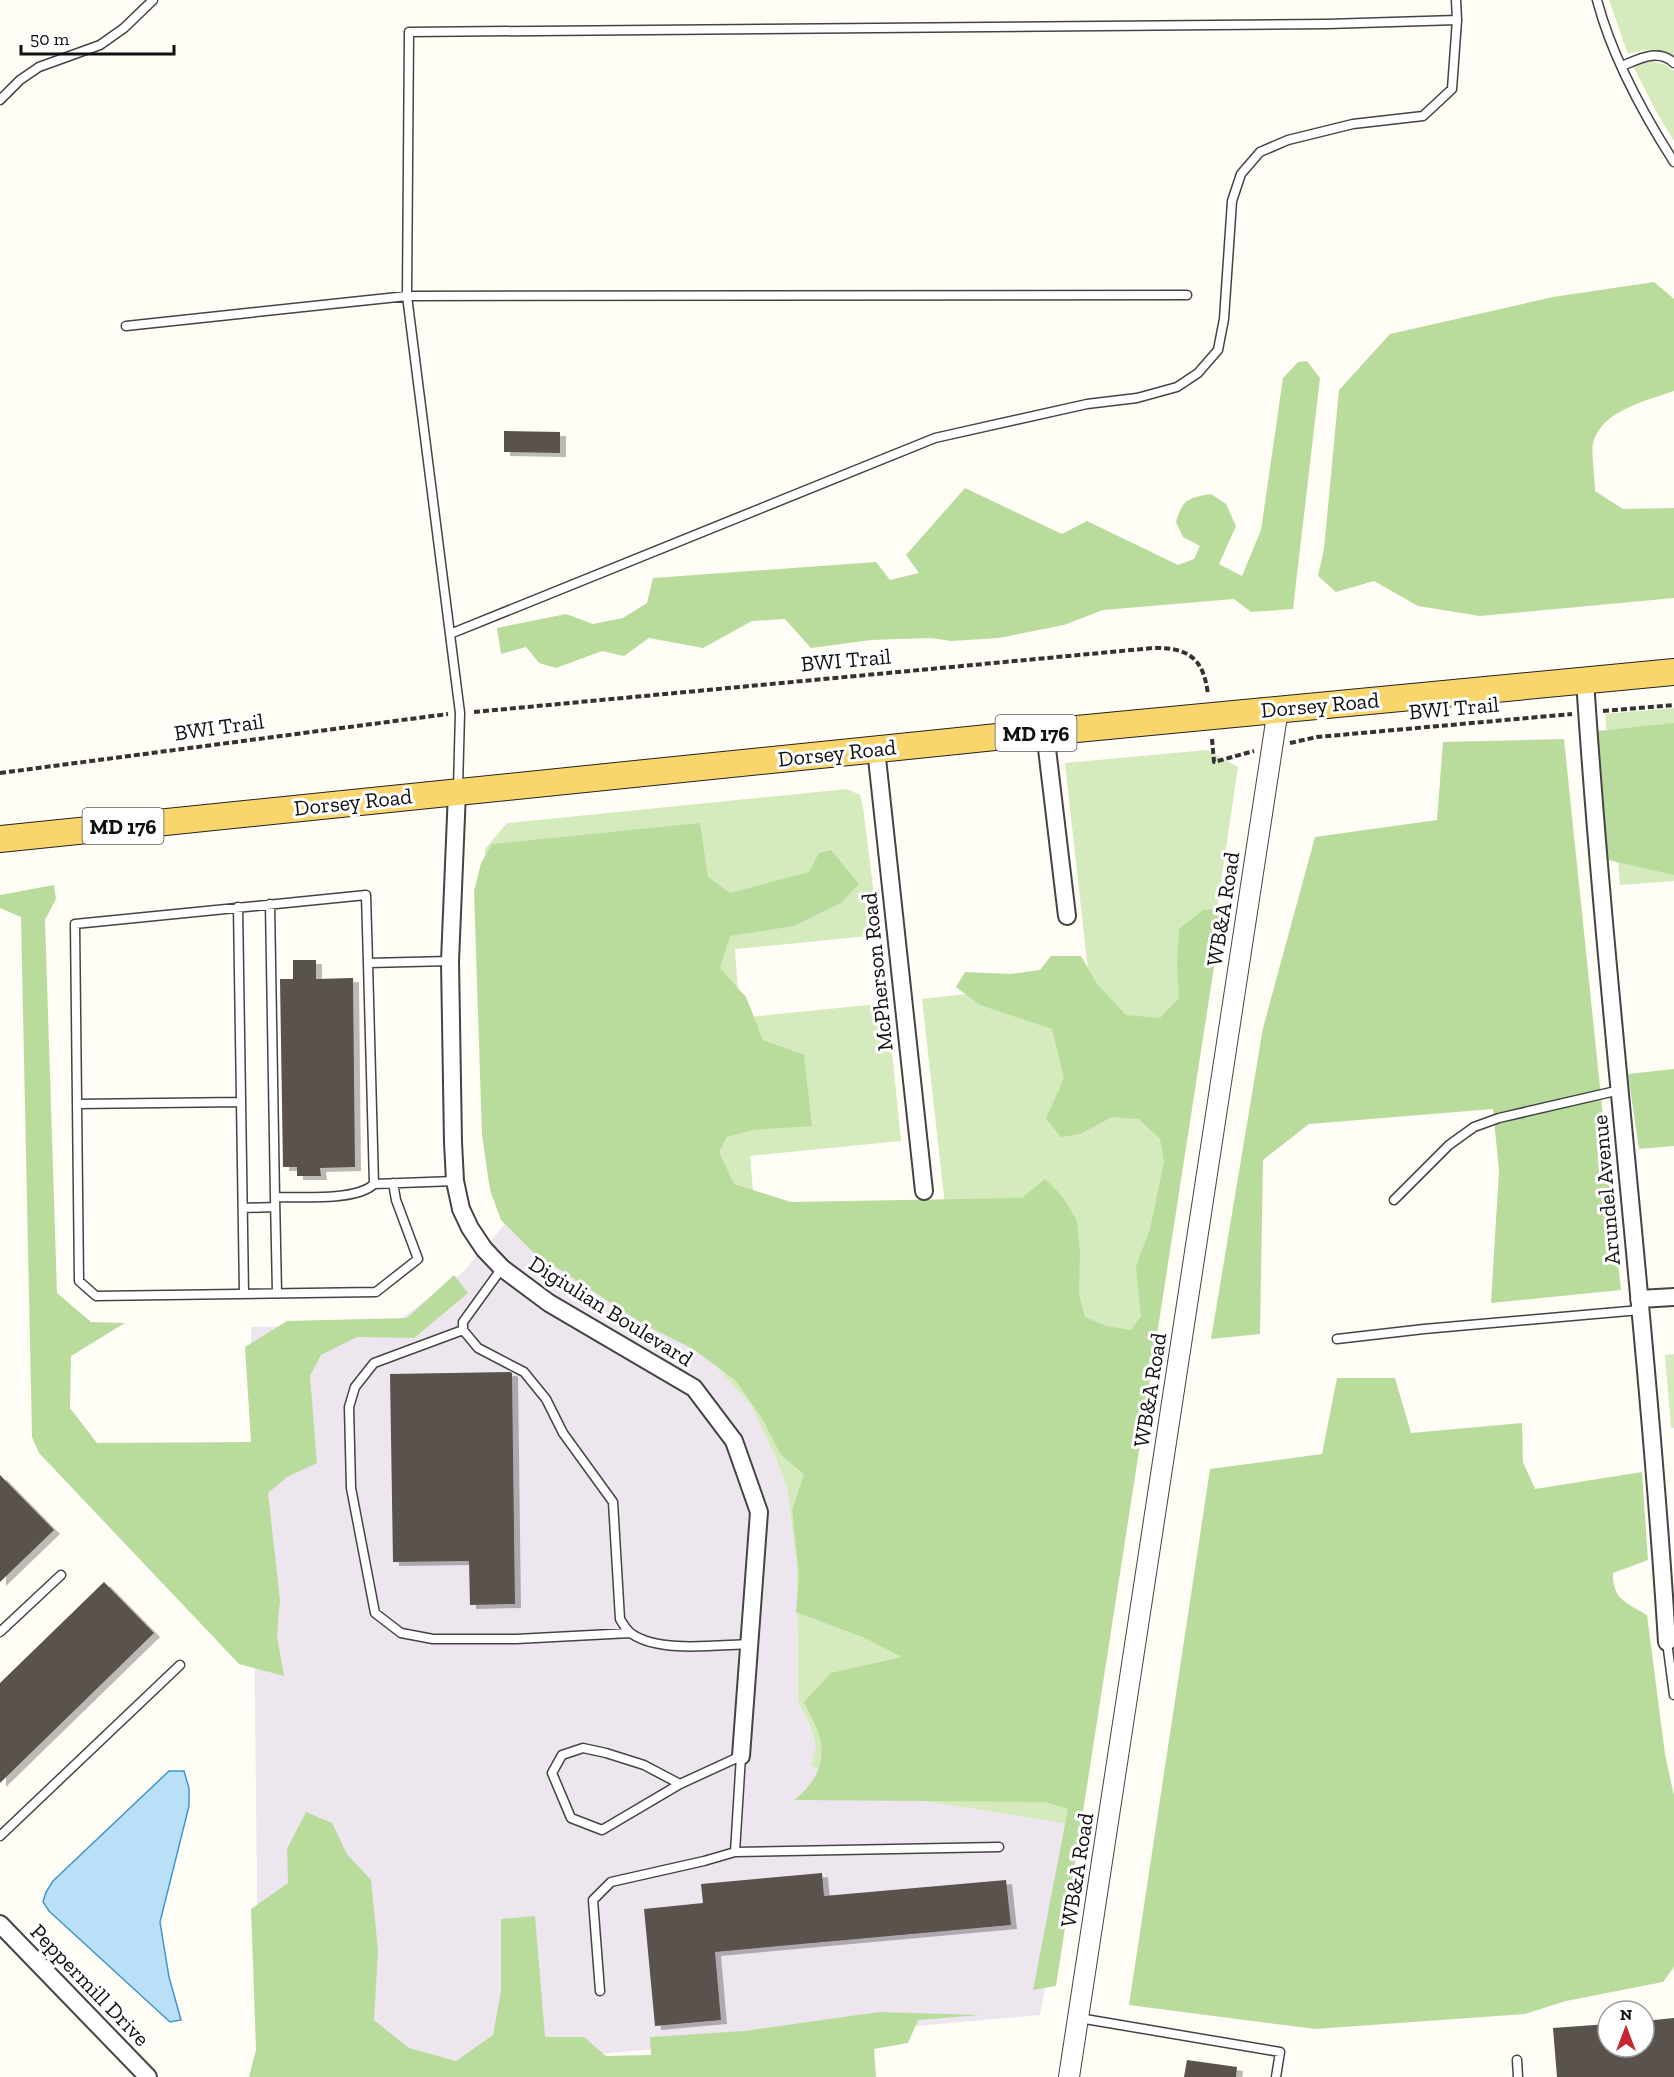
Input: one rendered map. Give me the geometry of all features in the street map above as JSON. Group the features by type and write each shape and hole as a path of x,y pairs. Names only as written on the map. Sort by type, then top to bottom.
{"main road":[{"name":"Dorsey Road","path":"0,839 1045,732 1674,672"}],"street":[{"name":"Arundel Avenue","path":"1585,680 1593,812 1658,1495 1667,1642"},
{"name":"WB&A Road","path":"1069,2077 1278,709"},
{"path":"1045,732 1067,916"},
{"name":"McPherson Road","path":"876,749 924,1191"},
{"name":"Digiulian Boulevard","path":"457,792 450,961 455,1181 461,1209 484,1249 502,1268 549,1303 694,1388 734,1441 759,1512 741,1756"},
{"path":"1639,1304 1674,1297"},
{"name":"Peppermill Drive","path":"0,1924 148,2077"}],"lane":[{"path":"0,100 20,80 39,67 100,45 124,28 153,0"},
{"path":"450,633 935,438 1087,404 1137,398 1177,387 1198,373 1218,350 1224,319 1232,201 1241,174 1260,152 1288,140 1353,124 1423,116 1452,89 1457,20 1456,0"},
{"path":"1597,0 1622,66 1646,115 1674,162"},
{"path":"457,792 460,713 407,296 409,32 1317,24 1457,20"},
{"path":"1622,66 1649,55 1665,57 1674,63"},
{"path":"126,326 407,296 1187,295"},
{"path":"374,1184 366,895 75,924 79,1281 96,1296 376,1292 418,1259 396,1200 393,1183"},
{"path":"270,904 277,1293"},
{"path":"238,908 244,1294"},
{"path":"368,963 450,961"},
{"path":"1394,1200 1449,1145 1474,1127 1499,1118 1620,1090"},
{"path":"77,1104 241,1102"},
{"path":"243,1208 275,1202 353,1195 369,1189 374,1184 455,1181"},
{"path":"502,1268 463,1322 463,1330 478,1348 524,1372 546,1399 563,1433 613,1502 620,1619 630,1633"},
{"path":"1337,1340 1639,1304"},
{"path":"463,1330 374,1364 355,1387 349,1407 351,1488 375,1613 401,1633 433,1639 516,1639 630,1633 653,1642 680,1646 749,1644"},
{"path":"0,1632 61,1575"},
{"name":"Arundel Avenue","path":"1667,1642 1674,1695"},
{"path":"1,1835 180,1665"},
{"path":"680,1784 644,1765 583,1748 562,1755 552,1773 571,1818 602,1830 680,1784 741,1756 735,1852"},
{"path":"600,1991 593,1900 611,1882 735,1852 999,1847"},
{"path":"1078,2018 1280,2052 1276,2077"},
{"path":"1516,2060 1518,2077"}],"path":[{"name":"BWI Trail","path":"476,711 1153,648 1183,651 1195,660 1206,677"},
{"path":"1612,710 1674,705"},
{"name":"BWI Trail","path":"0,773 443,714"},
{"name":"BWI Trail","path":"1347,735 1564,714"}],"shaded area":[{"path":"511,1217 709,1358 752,1407 787,1488 797,1569 798,1701 810,1725 816,1746 898,1797 1074,1825 1040,2015 340,2077 259,2077 251,1327 393,1325 462,1273"}],"green space":[{"path":"1609,0 1674,0 1674,56 1663,51 1652,50 1628,54"},
{"path":"1652,61 1666,65 1674,71 1674,141 1633,66"},
{"path":"1654,282 1674,299 1674,391 1626,408 1606,422 1593,443 1593,460 1595,491 1623,509 1674,508 1674,598 1480,616 1418,606 1374,581 1336,592 1318,576 1324,549 1339,390 1390,334 1553,297"},
{"path":"1307,361 1320,378 1293,609 1251,612 1234,599 1103,610 1064,625 999,638 951,641 931,638 871,640 811,648 785,619 752,621 703,648 649,638 624,656 602,651 556,668 539,663 526,647 501,654 497,628 566,614 593,624 623,618 647,603 653,578 876,562 890,580 919,573 906,555 965,488 1062,534 1087,521 1178,565 1194,559 1200,546 1183,537 1176,522 1181,508 1192,498 1211,494 1226,504 1236,526 1219,564 1242,576 1261,530 1283,378 1298,362"},
{"path":"1674,708 1674,881 1620,885 1605,714"},
{"path":"1674,723 1674,875 1608,860 1598,731"},
{"path":"1564,739 1621,1290 1491,1303 1499,1171 1493,1109 1309,1124 1263,1160 1260,1334 1211,1339 1263,1028 1315,837 1437,820 1443,742"},
{"path":"1207,750 1238,767 1200,1024 1074,1825 898,1797 811,1766 816,1746 810,1725 798,1701 797,1569 787,1488 752,1407 709,1358 492,1155 485,849 507,823 847,789 860,795 879,935 735,949 740,1018 887,1003 901,1141 750,1156 756,1225 945,1206 922,999 1089,980 1065,763"},
{"path":"700,823 708,877 730,893 809,872 819,853 831,850 859,884 841,903 794,926 730,936 720,968 746,997 763,1040 804,1055 812,1126 752,1130 727,1137 719,1152 734,1184 791,1202 1022,1198 1045,1179 1063,1197 1077,1221 1080,1252 1079,1294 1085,1317 1106,1326 1131,1330 1141,1316 1136,1266 1150,1229 1164,1162 1160,1139 1139,1119 1112,1117 1080,1134 1061,1137 1046,1119 1064,1078 1052,1029 980,1005 956,987 965,972 1011,974 1040,970 1051,956 1081,956 1097,984 1126,1015 1160,1018 1179,998 1177,965 1179,929 1203,910 1223,909 1056,1986 1033,1990 1068,1809 1045,1802 794,1800 813,1781 821,1757 819,1733 804,1702 831,1673 902,1657 865,1638 796,1612 799,1574 792,1510 804,1474 781,1455 762,1418 735,1380 693,1349 643,1324 533,1252 501,1220 490,1190 482,1135 474,891 481,863 492,844"},
{"path":"54,885 56,899 45,920 57,1293 91,1322 125,1323 71,1356 70,1408 97,1443 251,1442 245,1347 287,1321 407,1318 454,1275 468,1293 414,1338 357,1337 321,1355 310,1376 317,1463 287,1477 268,1493 280,1600 277,1636 284,1676 239,1664 39,1453 32,1437 21,917 0,908 0,895"},
{"path":"1674,1069 1674,1146 1639,1149 1628,1074"},
{"path":"1674,1354 1674,1428 1671,1428 1665,1355"},
{"path":"1337,1378 1395,1378 1411,1433 1522,1423 1523,1462 1535,1489 1642,1472 1648,1560 1613,1573 1613,1582 1622,1599 1647,1615 1665,1754 1674,1796 1674,1967 1663,1982 1566,2001 1525,2014 1315,2029 1129,2005 1210,1469 1322,1454"},
{"path":"306,1812 332,1823 347,1854 371,1880 378,1951 374,2020 409,2048 456,2061 493,2035 501,1991 501,1919 535,1916 545,2037 584,2037 606,2056 651,2055 650,2037 744,2031 879,2012 981,2015 918,2020 908,2043 874,2049 876,2077 249,2077 256,2050 251,1909 288,1883 287,1849"}],"water":[{"path":"169,1771 184,1771 189,1788 189,1806 160,1922 169,1977 181,2020 170,2022 49,1911 43,1902 53,1881"}],"building":[{"path":"504,431 560,432 560,453 504,452"},
{"path":"293,960 316,960 316,979 353,978 355,1167 320,1168 321,1176 297,1176 297,1167 283,1167 280,979 293,979"},
{"path":"512,1373 515,1604 470,1605 469,1561 393,1562 390,1374"},
{"path":"0,1475 54,1530 0,1582"},
{"path":"104,1582 154,1633 0,1783 0,1683"},
{"path":"822,1873 824,1896 1006,1880 1011,1925 715,1952 721,2020 655,2026 644,1909 703,1903 701,1884"},
{"path":"1674,2018 1674,2077 1557,2077 1553,2028 1596,2025 1596,2059 1656,2059 1656,2020"},
{"path":"1187,2060 1237,2067 1236,2077 1184,2077"}]}
